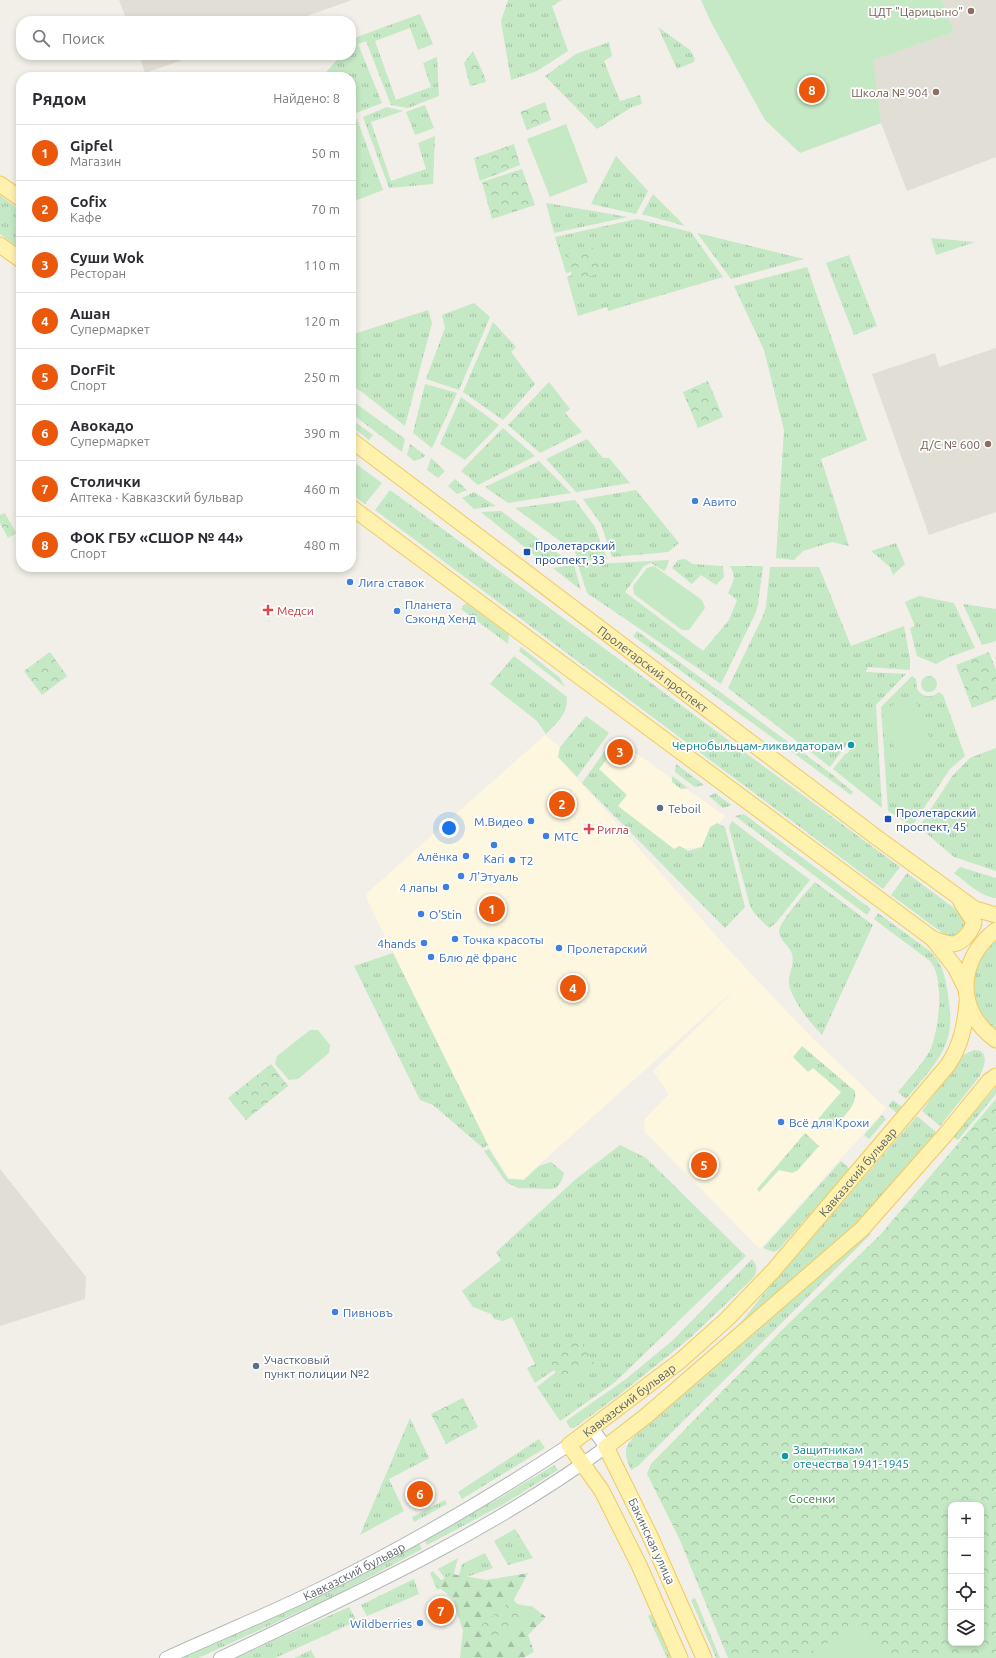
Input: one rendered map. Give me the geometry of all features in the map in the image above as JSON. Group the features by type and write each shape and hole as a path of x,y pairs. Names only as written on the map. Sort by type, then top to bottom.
{"main road":[{"path":"0,184 16,195"},
{"path":"0,245 16,256"},
{"name":"Пролетарский проспект","path":"356,444 876,837 975,909 996,915"},
{"name":"Пролетарский проспект","path":"356,511 933,939 955,967 965,987"},
{"name":"Пролетарский проспект","path":"933,939 950,944 956,944 962,942 973,927 974,922 957,896"},
{"path":"996,930 981,944 975,953 970,965 965,987 967,1002 974,1017 996,1040"},
{"name":"Кавказский бульвар","path":"569,1445 680,1361 727,1319 773,1271 948,1065 960,1044 965,1027 967,1002"},
{"name":"Кавказский бульвар","path":"606,1447 646,1416 862,1229 989,1081 996,1076"},
{"name":"Бакинская улица","path":"569,1445 602,1491 642,1571 680,1658"},
{"name":"Бакинская улица","path":"606,1447 650,1536 704,1658"}],"street":[{"name":"Бакинская улица","path":"592,1428 606,1447"},
{"name":"Кавказский бульвар","path":"166,1658 254,1619 360,1569 461,1513 569,1445"},
{"name":"Кавказский бульвар","path":"220,1658 408,1567 509,1510 583,1464 606,1447"}],"shaded area":[{"path":"119,0 352,0 307,16 125,16"},
{"name":"Школа № 904","path":"942,0 996,0 996,157 907,191 881,123 872,60 954,32"},
{"path":"141,60 183,60 148,72 145,72"},
{"path":"996,348 996,512 929,535 872,374 935,353 939,367"},
{"path":"545,735 560,747 558,757 727,948 808,1034 886,1108 760,1249 645,1132 644,1120 669,1094 653,1071 742,983 523,1179 509,1178 488,1145 367,899 367,893"},
{"path":"620,742 725,816 702,847 674,849 618,806 599,769"},
{"path":"0,1169 86,1277 85,1299 0,1326"}],"green space":[{"path":"508,0 562,0 552,6 568,51 537,71 511,80 501,21"},
{"path":"701,0 942,0 954,32 873,60 881,123 800,153 765,120 712,24"},
{"path":"420,14 433,44 418,50 410,28 375,41 396,100 431,87 423,63 437,57 439,96 408,108 391,105 366,41 358,44 382,103 356,113 356,72 326,72 337,60 356,60 357,37"},
{"path":"658,27 690,50 695,59 694,62 677,69"},
{"path":"609,42 612,56 604,61 620,101 640,95 642,104 632,107 597,129 545,76 576,54"},
{"path":"473,51 486,82 470,86 464,63"},
{"path":"545,102 551,120 527,130 520,112"},
{"path":"425,105 434,128 415,135 406,112"},
{"path":"387,107 403,111 371,122 391,181 426,169 418,143 435,136 433,184 389,188 363,117"},
{"path":"356,119 383,190 357,200 356,200"},
{"path":"566,124 588,182 550,197 527,139"},
{"path":"514,144 520,165 480,181 474,158"},
{"path":"616,156 648,191 636,214 591,204"},
{"path":"522,169 535,205 492,219 482,182"},
{"path":"653,194 685,226 642,214"},
{"path":"0,195 16,207 16,245 0,234"},
{"path":"546,203 628,217 554,233"},
{"path":"637,219 691,232 723,277 608,311 607,307 578,316 567,277 572,275 571,272 566,273 555,237"},
{"path":"697,233 804,259 731,279"},
{"path":"931,238 975,242 936,255"},
{"path":"596,247 602,273 574,280 567,254"},
{"path":"849,255 877,326 854,335 826,263"},
{"path":"807,267 867,440 821,459 849,546 832,542 803,551 794,560 776,558 784,430 764,350 734,286"},
{"path":"474,303 490,317 459,390 426,379 445,328 442,315"},
{"path":"428,310 432,323 405,426 356,388 356,333"},
{"path":"493,322 516,347 511,352 535,384 503,420 463,392"},
{"path":"708,381 723,417 698,428 683,392"},
{"path":"549,382 570,409 565,413 582,432 540,453 508,425"},
{"path":"425,384 457,393 432,448 413,433"},
{"path":"461,397 499,425 465,460 440,444"},
{"path":"356,404 405,439 402,452 356,417"},
{"path":"356,423 373,435 369,440 356,430"},
{"path":"503,428 535,456 478,485 461,471"},
{"path":"587,439 603,458 609,458 630,483 576,492 546,459"},
{"path":"410,444 425,455 423,458 414,461 407,455"},
{"path":"431,458 445,471 438,478 427,470"},
{"path":"539,461 571,493 508,503 485,487"},
{"path":"356,464 382,483 365,504 356,498"},
{"path":"455,479 467,490 457,494 448,486"},
{"path":"390,490 900,867 883,889 375,510"},
{"path":"636,490 679,543 668,552 612,557 601,524 583,499"},
{"path":"474,492 496,506 474,509 462,498"},
{"path":"575,500 595,527 607,559 578,561 575,552 515,508"},
{"path":"501,511 567,560 544,563 481,512"},
{"path":"5,513 16,533 8,538 0,523 0,515"},
{"path":"896,543 905,564 893,575 890,567 871,551"},
{"path":"685,559 693,564 723,566 724,577 716,585 701,575 692,584 672,568 678,560"},
{"path":"669,560 664,571 651,563 644,566 625,592 703,651 729,620 737,600 728,593 734,577 730,566 763,566 756,612 721,684 587,593 578,565"},
{"path":"574,565 581,590 553,568"},
{"path":"654,566 702,600 705,608 689,630 682,630 634,594 633,586 647,568"},
{"path":"770,567 819,567 851,646 904,626 910,659 910,670 868,667 866,672 906,674 876,705 882,808 833,769 852,747 847,744 830,767 728,688 763,616 766,607"},
{"path":"919,596 954,603 975,648 949,657 936,664 917,656 910,628 915,626 905,602"},
{"path":"466,603 509,635 508,644 461,609"},
{"path":"963,604 996,609 996,641 982,645"},
{"path":"637,631 833,775 853,792 851,795 633,636"},
{"path":"521,647 560,678 565,687 519,651"},
{"path":"50,652 67,676 42,695 24,671"},
{"path":"989,652 996,670 996,699 972,708 956,665"},
{"path":"514,656 567,697 567,704 564,714 546,734 537,721 490,684"},
{"path":"912,676 916,679 917,689 921,694 933,696 939,692 943,695 965,756 950,769 912,826 888,811 881,707"},
{"path":"929,676 935,678 937,684 935,690 929,692 923,690 921,684 923,678"},
{"path":"907,700 913,701 917,704 931,742 930,746 925,751 907,759 897,755 883,715 890,707"},
{"path":"586,716 609,733 577,777 558,757 560,747"},
{"path":"614,738 620,742 599,769 627,795 618,806 674,849 680,846 688,851 702,847 710,827 717,823 725,827 745,907 725,928 582,783"},
{"path":"996,748 996,871 954,857 919,827 953,775 970,758"},
{"path":"676,764 704,785 695,787 675,772"},
{"path":"672,776 688,788 681,789 672,782"},
{"path":"715,793 731,805 723,808 709,796"},
{"path":"744,814 871,909 867,915 735,816"},
{"path":"732,821 810,880 775,924 769,928 754,913 750,906 729,827"},
{"path":"960,867 996,878 996,898 979,892 954,873"},
{"path":"907,873 966,917 968,921 960,938 948,937 891,895"},
{"path":"815,882 873,925 822,1035 802,1011 791,990 789,980 793,958 791,951 779,934 784,920"},
{"path":"878,913 931,952 943,971 948,994 950,1020 949,1035 945,1045 928,1074 906,1099 898,1092 929,1053 934,1039 939,1003 938,979 935,969 930,961 874,919"},
{"path":"996,939 996,1032 981,1015 974,993 974,982 979,960 986,949"},
{"path":"393,953 488,1145 483,1148 433,1105 420,1100 354,966"},
{"path":"310,1030 318,1030 330,1045 329,1053 298,1079 289,1080 275,1064 277,1056"},
{"path":"802,1046 855,1091 854,1102 851,1107 831,1130 818,1119 841,1092 813,1068 808,1072 793,1057"},
{"path":"974,1050 983,1053 984,1056 985,1060 981,1073 940,1126 922,1111 963,1055"},
{"path":"271,1064 288,1086 246,1120 228,1098"},
{"path":"996,1087 996,1094 958,1140 953,1137"},
{"name":"Сосенки","path":"996,1099 996,1658 728,1658 679,1538 647,1474 651,1464 784,1328 880,1235"},
{"path":"893,1100 902,1107 897,1113 888,1106"},
{"path":"882,1115 886,1119 869,1139 864,1135"},
{"path":"917,1116 936,1132 857,1223 687,1374 618,1429 617,1428 686,1373 735,1330 766,1291"},
{"path":"805,1133 819,1146 797,1171 792,1173 779,1170 759,1192 757,1189"},
{"path":"620,1145 646,1158 746,1256 614,1383 560,1421 537,1387 556,1372 547,1359 554,1370 535,1383 527,1368 535,1364 512,1317 503,1321 494,1319 491,1314 473,1307 462,1291 501,1260 496,1252 576,1179"},
{"path":"489,1149 508,1179 524,1180 539,1166 551,1162 564,1173 561,1182 556,1188 550,1189 518,1188 506,1182 484,1151"},
{"path":"841,1161 850,1169 778,1250 774,1252 763,1248"},
{"path":"868,1232 871,1234 638,1466 631,1470 626,1455 626,1450 629,1442 637,1433"},
{"path":"752,1259 756,1268 754,1277 690,1338 619,1395 574,1428 570,1428 566,1421 626,1379 672,1341"},
{"path":"578,1338 594,1363 563,1383 547,1359"},
{"path":"463,1398 478,1427 446,1444 431,1414"},
{"path":"410,1418 429,1458 389,1479 404,1511 360,1535"},
{"path":"539,1439 545,1448 462,1499 458,1492"},
{"path":"554,1465 558,1470 502,1505 427,1545 424,1539 500,1498"},
{"path":"445,1500 447,1504 414,1522 412,1517"},
{"path":"515,1529 533,1558 508,1565 494,1541"},
{"path":"419,1543 422,1549 336,1595 198,1658 181,1658"},
{"path":"485,1553 493,1568 466,1577 457,1582 462,1564"},
{"path":"458,1558 451,1584 449,1584 438,1569"},
{"path":"433,1571 446,1586 437,1590 430,1573"},
{"path":"528,1573 512,1603 533,1607 546,1617 528,1635 534,1652 523,1658 460,1658 463,1631 453,1599 435,1584 452,1574 487,1580"},
{"path":"414,1579 419,1594 367,1616 361,1605"},
{"path":"695,1598 720,1658 716,1658 691,1600"},
{"path":"513,1599 529,1618 495,1646 479,1627"},
{"path":"349,1607 357,1621 275,1658 234,1658"},
{"path":"653,1614 673,1658 667,1658 648,1616"},
{"path":"865,1624 879,1652 867,1658 817,1658 813,1650"},
{"path":"311,1650 315,1658 294,1658"}],"place":[{"name":"ЦДТ \"Царицыно\"","path":"971,11"},
{"name":"ФОК ГБУ «СШОР № 44»","path":"812,90"},
{"name":"Школа № 904","path":"936,92"},
{"name":"Д/C № 600","path":"988,444"},
{"name":"Авито","path":"695,501"},
{"name":"Пролетарский проспект, 33","path":"527,552"},
{"name":"Лига ставок","path":"350,582"},
{"name":"Медси","path":"268,610"},
{"name":"Планета Сэконд Хенд","path":"397,611"},
{"name":"Чернобыльцам-ликвидаторам","path":"851,745"},
{"name":"Суши Wok","path":"620,752"},
{"name":"Cofix","path":"562,804"},
{"name":"Teboil","path":"660,808"},
{"name":"Пролетарский проспект, 45","path":"888,819"},
{"name":"М.Видео","path":"531,821"},
{"name":"Ригла","path":"589,829"},
{"name":"МТС","path":"546,836"},
{"name":"Kari","path":"494,845"},
{"name":"Алёнка","path":"466,856"},
{"name":"T2","path":"512,860"},
{"name":"Л'Этуаль","path":"461,876"},
{"name":"4 лапы","path":"446,887"},
{"name":"Gipfel","path":"492,909"},
{"name":"O'Stin","path":"421,914"},
{"name":"Точка красоты","path":"455,939"},
{"name":"4hands","path":"424,943"},
{"name":"Пролетарский","path":"559,948"},
{"name":"Блю дё франс","path":"431,957"},
{"name":"Ашан","path":"573,988"},
{"name":"Всё для Крохи","path":"781,1122"},
{"name":"DorFit","path":"704,1165"},
{"name":"Пивновъ","path":"335,1312"},
{"name":"Участковый пункт полиции №2","path":"256,1366"},
{"name":"Защитникам отечества 1941-1945","path":"785,1456"},
{"name":"Авокадо","path":"420,1494"},
{"name":"Столички","path":"441,1611"},
{"name":"Wildberries","path":"420,1623"}]}
